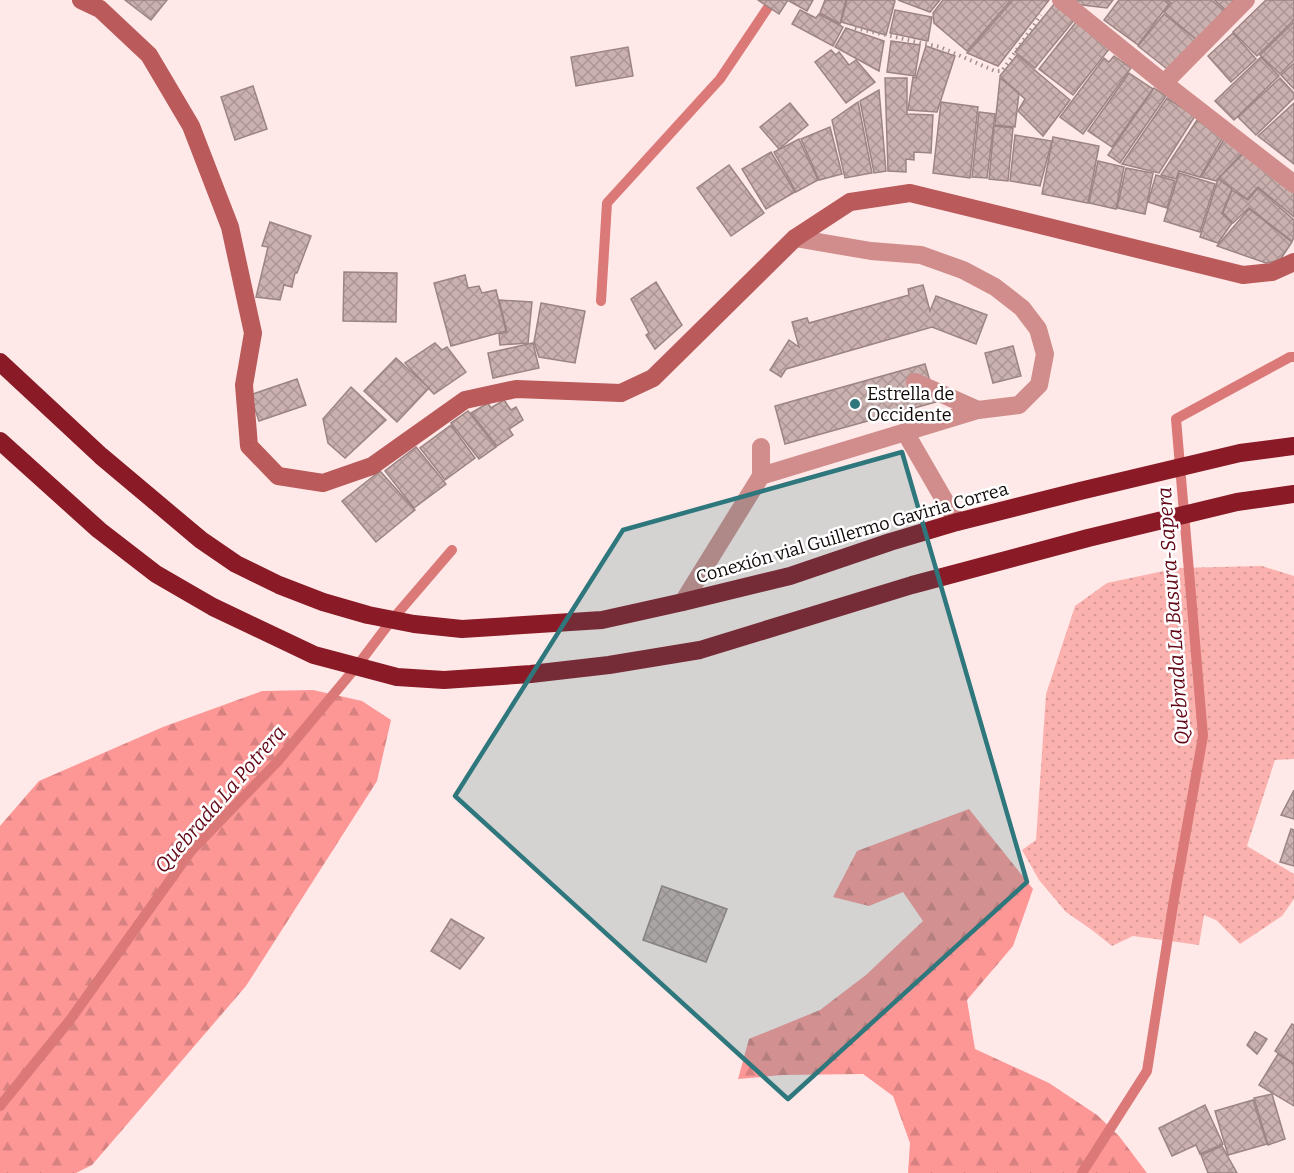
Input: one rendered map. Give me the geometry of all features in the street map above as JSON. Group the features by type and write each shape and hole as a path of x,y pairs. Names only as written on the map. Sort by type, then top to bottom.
{"highway":[{"name":"Conexión vial Guillermo Gaviria Correa","path":"0,362 101,456 201,540 236,564 312,598 368,615 414,624 462,629 602,620 684,602 790,576 957,522 1239,453 1294,446"},
{"path":"0,441 99,530 156,574 213,607 314,655 397,677 444,680 531,674 609,665 700,650 912,585 1088,538 1237,502 1294,494"}],"street":[{"path":"81,0 100,9 149,55 191,126 230,227 253,333 244,385 249,446 278,476 323,483 372,466 465,400 516,389 621,393 653,378 795,238 850,202 910,193 1243,275 1272,272 1294,262"},
{"path":"1164,83 1246,0"},
{"path":"1053,4 1164,83 1294,184"},
{"path":"761,476 978,410 1019,405 1039,385 1046,354 1038,329 1022,309 995,287 963,270 921,255 871,251 795,238"},
{"path":"915,382 978,410"},
{"path":"905,432 957,522"},
{"path":"684,602 761,476 761,447"}],"path":[{"path":"855,28 940,47 995,71 1002,71 1053,4"}],"highlighted area":[{"path":"902,452 1027,882 788,1099 455,796 623,530"}],"shaded area":[{"path":"1262,566 1294,576 1294,759 1275,760 1247,846 1294,874 1294,899 1282,916 1240,944 1216,920 1204,915 1199,945 1133,936 1112,946 1066,912 1039,880 1022,850 1036,840 1046,694 1075,606 1107,583 1178,568"}],"green space":[{"path":"313,690 362,701 391,720 377,781 246,986 92,1165 76,1173 0,1173 0,826 39,781 163,727 262,691"},
{"path":"969,809 1033,889 1013,946 967,1000 975,1049 1049,1083 1097,1115 1119,1136 1147,1173 908,1173 910,1143 893,1096 863,1074 782,1075 738,1079 749,1039 820,1010 866,975 923,921 903,892 869,906 833,897 857,851"}],"building":[{"path":"125,0 167,0 151,20"},
{"path":"758,0 788,0 779,14"},
{"path":"790,0 813,0 807,11"},
{"path":"825,0 846,0 840,24 820,13"},
{"path":"847,0 895,1 886,35 841,22"},
{"path":"898,0 940,0 930,12"},
{"path":"943,0 1011,0 967,51 934,23 933,13"},
{"path":"1013,0 1049,0 998,66 967,53"},
{"path":"1069,0 1113,0 1107,8 1074,4"},
{"path":"1119,0 1164,0 1169,4 1138,45 1104,20"},
{"path":"1166,0 1211,0 1224,10 1198,41 1164,12 1171,3"},
{"path":"1214,0 1234,0 1226,10"},
{"path":"1266,0 1294,0 1294,20 1257,56 1233,32"},
{"path":"1055,3 1075,19 1035,68 1015,52"},
{"path":"800,10 816,18 819,14 843,27 833,46 792,24"},
{"path":"895,10 932,17 928,41 890,33"},
{"path":"1164,14 1197,40 1171,72 1138,46"},
{"path":"1076,22 1110,48 1073,95 1039,69"},
{"path":"1294,22 1294,60 1280,74 1260,55"},
{"path":"846,28 884,41 879,71 835,47"},
{"path":"1233,33 1256,59 1231,82 1208,56"},
{"path":"891,41 920,45 915,76 887,72"},
{"path":"926,46 955,56 937,112 908,110 913,77 916,78"},
{"path":"628,47 633,76 576,86 571,57"},
{"path":"831,50 836,55 839,52 849,65 856,60 875,82 846,103 815,62"},
{"path":"1017,55 1070,100 1043,136 1018,111 1025,99 1000,76"},
{"path":"1114,56 1131,68 1083,134 1060,117 1104,58 1109,62"},
{"path":"1261,57 1279,76 1234,120 1215,101"},
{"path":"1294,63 1294,89 1281,75"},
{"path":"1129,73 1153,89 1112,147 1088,131"},
{"path":"885,78 907,78 907,114 933,115 931,153 914,152 914,160 906,159 906,172 888,171"},
{"path":"1000,78 1019,93 1015,127 995,125"},
{"path":"1280,78 1294,93 1294,98 1256,135 1238,117"},
{"path":"253,86 267,129 235,140 221,97"},
{"path":"1154,88 1166,96 1120,163 1108,155"},
{"path":"879,90 886,171 874,173 860,101"},
{"path":"1167,98 1195,116 1159,173 1122,164"},
{"path":"858,102 872,173 845,178 832,120"},
{"path":"941,102 978,107 970,178 933,173"},
{"path":"790,103 808,125 779,149 760,127"},
{"path":"1294,103 1294,164 1258,136"},
{"path":"979,112 995,114 987,178 972,177"},
{"path":"1197,120 1223,137 1200,177 1179,171 1176,179 1161,175"},
{"path":"994,126 1013,128 1008,181 989,179"},
{"path":"830,127 842,174 819,180 801,139"},
{"path":"1015,135 1052,141 1040,186 1010,181"},
{"path":"1226,136 1244,151 1216,181 1201,177"},
{"path":"1053,137 1099,146 1088,203 1042,194"},
{"path":"799,139 818,180 796,192 774,152"},
{"path":"771,152 795,192 766,209 742,169"},
{"path":"1244,153 1294,193 1294,217 1258,187 1247,199 1219,178"},
{"path":"1098,161 1124,167 1116,209 1089,203"},
{"path":"729,165 764,213 731,236 697,188"},
{"path":"1126,168 1153,173 1145,214 1117,208"},
{"path":"1179,173 1215,184 1200,232 1164,221"},
{"path":"1156,175 1175,181 1167,208 1148,202"},
{"path":"1218,179 1232,189 1222,213 1232,223 1218,243 1200,237"},
{"path":"1258,188 1294,220 1292,241 1249,208 1233,223 1223,213 1232,190 1248,200"},
{"path":"1249,209 1292,242 1280,260 1266,263 1217,246"},
{"path":"270,222 311,236 297,273 295,273 292,287 284,285 280,300 256,297 268,247 262,246"},
{"path":"344,272 397,273 396,322 343,321"},
{"path":"465,275 468,288 479,286 482,293 496,290 506,331 451,346 434,283"},
{"path":"656,282 682,325 655,349 646,335 649,333 631,299"},
{"path":"923,285 930,311 936,296 987,315 976,344 932,327 786,369 781,377 770,370 789,340 799,347 792,322 807,318 809,323 909,295 908,289"},
{"path":"499,300 532,302 528,343 500,345 499,334 507,332"},
{"path":"541,303 585,311 575,363 539,357 534,342"},
{"path":"435,343 442,350 447,347 466,372 434,394 405,363"},
{"path":"533,343 539,368 493,378 488,353"},
{"path":"1013,346 1021,376 993,383 985,353"},
{"path":"396,358 429,388 397,422 364,391"},
{"name":"Estrella de Occidente","path":"925,364 936,402 785,444 775,406"},
{"path":"297,379 306,405 259,421 250,395"},
{"path":"351,387 386,420 345,458 328,443 323,419"},
{"path":"504,400 511,410 516,407 523,420 509,429 513,435 497,446 471,413 488,403 491,408"},
{"path":"468,411 496,447 479,459 451,423"},
{"path":"451,425 475,458 445,480 420,448"},
{"path":"416,447 446,484 414,508 385,471"},
{"path":"380,471 415,510 376,542 342,501"},
{"path":"1294,790 1294,819 1281,815"},
{"path":"1291,829 1294,830 1294,866 1280,862"},
{"path":"662,886 727,909 706,962 643,940"},
{"path":"451,919 484,938 460,969 431,951"},
{"path":"1292,1024 1294,1025 1294,1064 1275,1051"},
{"path":"1255,1032 1267,1039 1257,1054 1247,1045"},
{"path":"1278,1054 1294,1064 1294,1106 1259,1085"},
{"path":"1272,1094 1285,1139 1268,1145 1254,1098"},
{"path":"1253,1100 1267,1144 1228,1155 1215,1111"},
{"path":"1205,1105 1223,1144 1200,1154 1196,1145 1172,1156 1159,1128"},
{"path":"1222,1146 1237,1173 1208,1173 1201,1155"}],"waterway":[{"path":"601,301 607,203 720,79 773,0"},
{"name":"Quebrada La Basura-Sapera","path":"1082,1173 1147,1071 1203,736 1176,419 1290,357 1294,357"},
{"name":"Quebrada La Potrera","path":"0,1106 70,1020 191,851 278,761 357,666 391,621 452,550"}],"place":[{"name":"Estrella de Occidente","path":"855,404"}]}
